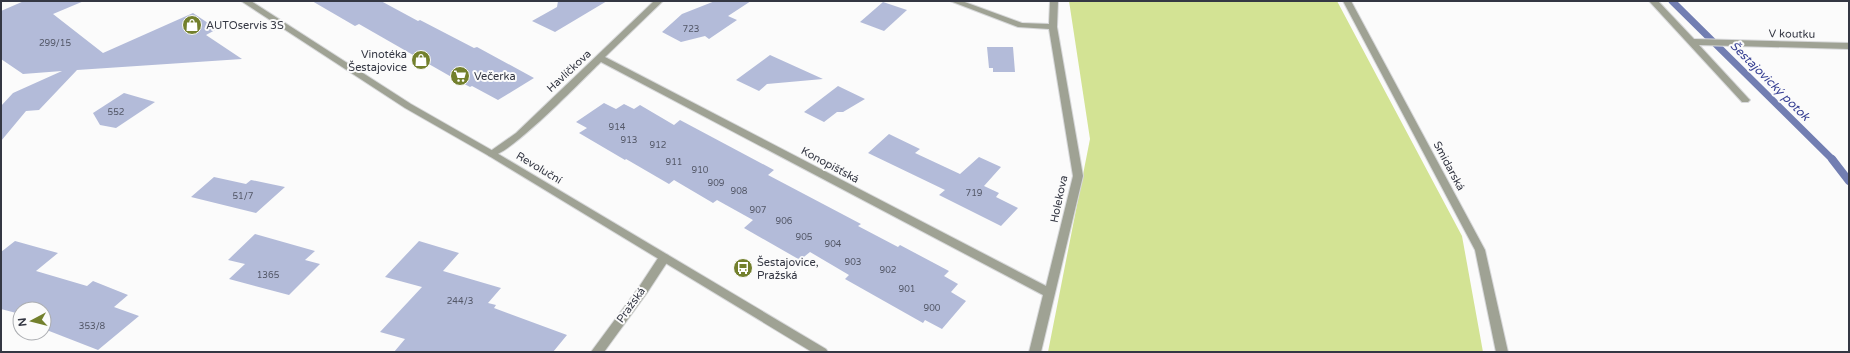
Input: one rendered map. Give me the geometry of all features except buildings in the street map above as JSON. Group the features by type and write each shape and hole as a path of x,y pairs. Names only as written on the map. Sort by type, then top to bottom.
{"street":[{"name":"Revoluční","path":"245,1 408,106 492,154 822,352"},
{"name":"Havlíčkova","path":"492,154 519,135 659,1"},
{"path":"954,1 1021,24 1053,27"},
{"name":"Holekova","path":"1036,352 1078,176 1053,27 1054,1"},
{"name":"Smidarská","path":"1347,1 1480,250 1502,352"},
{"path":"1653,1 1746,100"},
{"name":"V koutku","path":"1692,42 1849,46"},
{"name":"Konopišťská","path":"600,58 1049,293"},
{"name":"Pražská","path":"597,352 643,290 664,258"}],"green space":[{"path":"1069,1 1337,1 1462,236 1483,352 1048,352 1090,139"}],"waterway":[{"name":"Šestajovický potok","path":"1672,1 1832,159"},
{"name":"Šestajovický potok","path":"1832,159 1849,181"}],"place":[{"name":"AUTOservis 3S","path":"192,25"},
{"name":"Vinotéka Šestajovice","path":"421,60"},
{"name":"Večerka","path":"460,76"},
{"name":"Šestajovice, Pražská","path":"743,268"}]}
